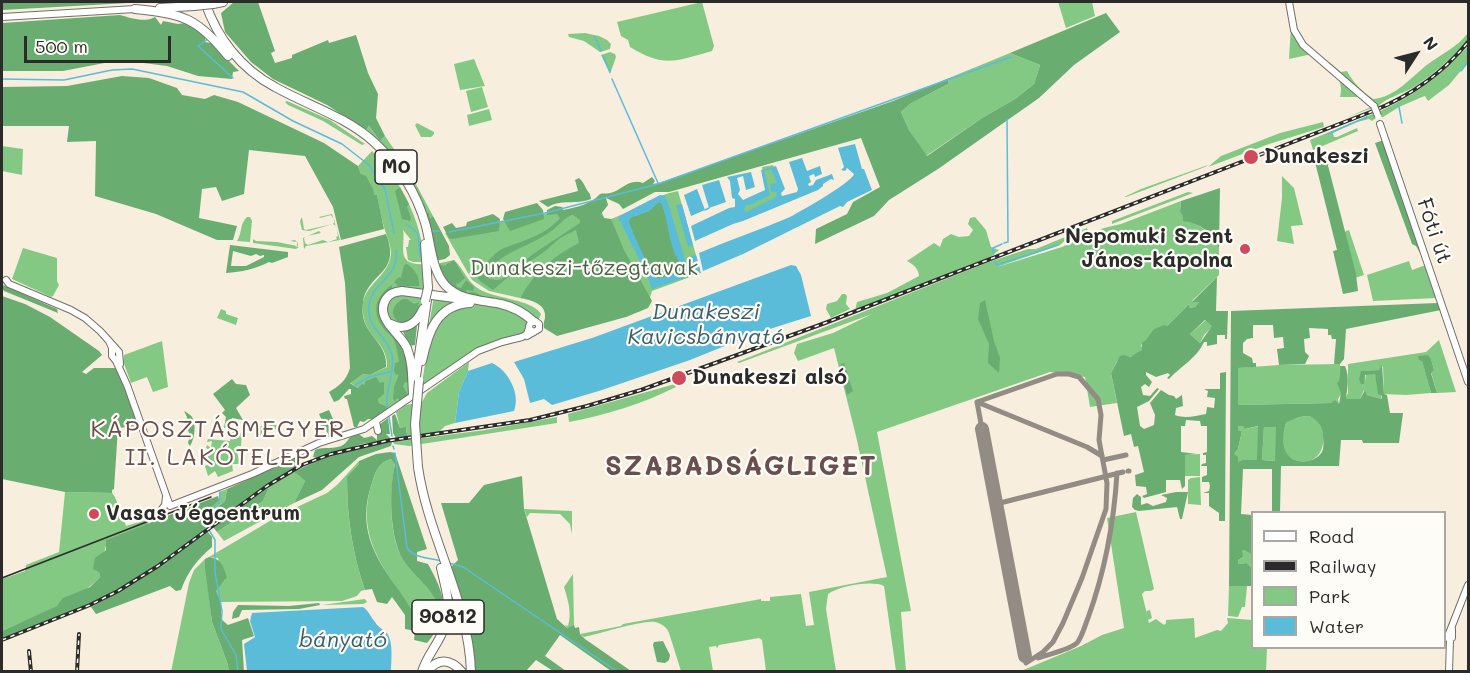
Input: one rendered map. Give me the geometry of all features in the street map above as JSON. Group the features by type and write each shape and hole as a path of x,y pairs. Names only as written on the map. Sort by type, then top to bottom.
{"highway":[{"path":"135,9 169,2"},
{"path":"135,9 223,2"},
{"name":"M0","path":"203,3 215,35 235,62 267,88 349,128 368,142 384,159 399,178 415,207 431,262"},
{"name":"M0","path":"203,3 223,40 250,70 274,87 349,123 386,154 405,180 418,204 430,244 428,301"},
{"path":"135,9 167,12 193,21 208,33 235,62"},
{"path":"431,262 451,290 466,298 514,310 526,318 530,324"},
{"path":"416,382 406,346 384,316 384,302 389,295 399,291 484,303"},
{"path":"384,316 395,326 409,326 422,313 428,301"},
{"path":"422,361 428,301"},
{"path":"416,468 416,382 428,301"},
{"path":"471,670 464,626 439,554 416,468 411,432 410,398 431,329 441,315 461,304 484,303"},
{"name":"90812","path":"422,672 426,659 443,633 448,616 448,596 443,567"},
{"path":"428,672 434,664 441,661 453,663 462,672"}],"main road":[{"name":"Fóti út","path":"1289,2 1294,30 1303,45 1374,106 1468,382"},
{"path":"2,17 135,9"},
{"path":"4,279 9,285 86,318 109,341 170,506 252,474 319,443 367,427 376,427 410,398 456,365 478,351 493,345 518,340 530,324"},
{"path":"166,494 173,501 180,502"},
{"path":"162,509 166,503 166,494"},
{"path":"1449,672 1450,637 1468,585"}],"green space":[{"path":"2,2 147,2 2,10"},
{"path":"234,2 258,2 275,51 271,53 275,63 292,58 292,55 328,40 329,43 356,35 368,73 378,94 376,118 385,136 380,141 369,126 366,130 327,105 273,79 251,62 225,32 221,13"},
{"path":"702,2 714,46 712,51 679,60 661,60 642,54 630,47 628,40 621,36 617,22"},
{"path":"1058,2 1092,2 1095,16 1066,28"},
{"path":"1106,13 1120,32 1074,65 1039,98 938,169 889,200 874,216 815,244 816,229 847,214 853,202 880,187 861,138 669,192 655,192 623,209 619,204 606,198 608,205 601,214 604,218 611,219 624,250 652,301 648,308 626,317 557,336 544,328 545,313 541,306 520,298 545,266 579,243 576,230 560,238 493,290 477,276 500,250 534,236 555,224 560,218 557,214 547,215 547,210 555,206 562,207 563,210 578,207 592,201 600,194 614,192 629,183 643,183 652,177 655,181 653,184 659,183 893,101 949,78 948,84 910,104 901,112 909,130 927,156 982,118 1015,99 1034,84 1040,65 1010,53","holes":["573,215 580,220 580,223 533,254 502,279 489,279 488,271 502,258 542,237 570,216"]},
{"path":"120,15 142,20 155,17 161,25 163,21 185,23 206,35 205,42 211,43 239,71 233,72 232,79 198,76 167,66 120,60 63,71 2,71 2,23"},
{"path":"1291,26 1312,54 1289,59"},
{"path":"585,33 607,40 611,44 610,49 600,52 584,41 569,37 568,34"},
{"path":"1468,33 1468,40 1465,44 1441,67 1410,90 1384,101 1377,108 1346,118 1371,107 1359,97 1340,97 1340,83 1327,63 1329,62 1341,72 1347,71 1352,80 1373,99 1389,95 1403,86"},
{"path":"1468,46 1468,62 1449,85 1428,101 1425,96 1422,97 1381,117 1378,112 1427,84"},
{"path":"610,52 616,57 610,74 601,55"},
{"path":"1010,53 1040,65 1034,84 1015,99 926,156 909,130 901,112 910,104 948,84 949,78"},
{"path":"474,59 485,86 460,90 454,64"},
{"path":"122,76 149,78 177,88 182,95 205,99 214,95 238,102 324,143 358,166 361,174 366,176 374,195 377,195 384,229 341,240 333,207 305,156 249,150 244,194 222,201 216,187 202,189 199,218 237,226 233,240 217,240 156,214 95,196 96,141 67,142 69,126 2,126 2,87 67,86"},
{"path":"482,87 488,107 471,112 466,91"},
{"path":"285,102 330,120 365,144 362,145 323,121 288,105"},
{"path":"489,109 492,120 469,126 467,115"},
{"path":"1375,113 1376,118 1372,121 1369,119 1353,123 1333,133 1334,137 1337,137 1357,128 1358,131 1313,150 1310,140"},
{"path":"1323,122 1324,127 1269,144 1208,167 1221,156 1280,133"},
{"path":"417,123 434,134 431,137 421,137 415,125"},
{"path":"369,126 380,141 385,136 409,171 433,216 429,217 393,160 366,130"},
{"path":"1384,140 1422,251 1420,253 1412,244 1375,143"},
{"path":"2,146 23,149 22,175 2,171"},
{"path":"1324,150 1356,274 1358,291 1343,294 1333,251 1337,250 1313,154"},
{"path":"372,151 393,176 408,202 419,231 425,262 408,260 406,247 411,240 403,230 405,258 409,262 415,264 425,264 425,293 401,290 382,306 408,355 410,397 387,413 384,405 379,403 378,399 382,383 358,388 349,384 363,374 370,375 387,367 384,352 368,329 363,314 365,296 385,270 391,254 377,195 374,195 358,166"},
{"path":"773,165 780,185 780,201 745,215 743,204 767,194 762,167"},
{"path":"1208,165 1205,167 1124,197 1141,189"},
{"path":"1282,176 1294,188 1303,225 1291,226 1294,244 1277,241"},
{"path":"579,178 591,199 558,203 548,207 539,201 578,191 575,180"},
{"path":"400,187 409,204 407,207 410,221 402,219 395,191"},
{"path":"1220,188 1219,248 1204,229 1183,221 1180,212 1181,201"},
{"name":"Dunakeszi-tőzegtavak","path":"678,191 701,273 652,291 648,304 544,303 521,296 520,298 489,291 472,280 445,233 563,210 560,218 600,209 606,221"},
{"path":"1188,192 1193,193 1112,224 1112,221"},
{"path":"1181,201 1180,212 1213,236 1219,248 1219,275 1192,301 1200,301 1195,307 1190,308 1189,304 1167,326 1141,345 1143,350 1117,361 1111,373 1117,403 1090,407 1085,377 1050,372 877,432 911,611 901,612 906,671 896,671 884,586 879,584 856,585 828,594 826,609 836,671 766,671 762,640 759,638 719,645 717,648 716,646 709,647 713,671 681,671 668,631 664,626 655,622 631,625 584,637 580,634 761,599 761,601 770,601 770,597 801,594 806,626 814,625 809,592 887,577 834,348 798,361 794,353 797,344 833,333 872,314 737,362 986,263 1028,249 1036,249 1087,228 1089,233 1078,237 1076,235 1060,245 994,268 1062,247 1104,228 1121,224"},
{"path":"659,202 662,204 670,238 682,266 678,272 659,279 647,262 628,222 630,218 649,211"},
{"path":"424,203 427,213 430,218 433,216 449,246 450,255 445,259 435,261 420,204"},
{"path":"537,203 543,210 544,219 510,231 503,219 505,212"},
{"path":"493,214 500,219 499,231 452,239 443,227 452,223 456,228 466,226 467,222"},
{"path":"250,217 252,221 250,242 237,241 243,222"},
{"path":"302,217 306,230 333,224 309,231 302,230 300,221"},
{"path":"975,217 986,230 991,247 999,250 991,257 855,311 857,302 887,293 919,276 915,267 907,261 934,243 940,247 943,239 951,234 959,237 969,236 973,230 968,224 970,218"},
{"path":"337,229 340,240 306,246 304,249 303,238 306,237 304,238 305,243 308,245 323,240 328,242 337,239"},
{"path":"1349,230 1364,275 1355,278 1344,232"},
{"path":"386,234 390,247 390,258 387,266 366,293 363,314 365,323 383,350 386,367 370,375 363,374 350,383 358,388 366,381 376,377 380,383 384,382 384,394 378,399 387,410 377,419 360,421 357,427 354,427 347,399 344,396 351,394 351,389 334,402 329,392 342,382 350,368 345,283 339,247"},
{"path":"253,239 297,246 297,242 298,246 295,247 299,247 296,249 253,243"},
{"path":"230,245 288,252 288,257 272,263 226,273","holes":["233,251 251,256 264,255 246,266 231,266"]},
{"path":"23,248 57,258 59,285 53,296 12,279"},
{"path":"454,260 471,283 479,289 530,305 541,314 539,319 461,295 436,264"},
{"path":"454,260 465,278 458,284 456,283 457,287 461,288 466,280 474,287 473,291 466,290 467,293 474,292 486,298 496,299 489,301 452,289 439,271 440,264 444,266"},
{"path":"1409,261 1412,270 1426,265 1437,298 1373,301 1367,275"},
{"path":"407,264 416,273 419,286 398,286 394,282 399,277 401,278 404,265"},
{"path":"1217,277 1216,311 1228,311 1227,339 1225,335 1217,335 1217,344 1207,346 1207,342 1204,342 1193,357 1169,379 1167,378 1170,375 1168,373 1156,377 1146,372 1152,382 1149,387 1145,384 1141,387 1143,395 1150,396 1157,388 1159,389 1149,401 1137,407 1140,426 1144,429 1154,425 1155,415 1150,403 1161,390 1176,399 1182,395 1183,406 1176,408 1175,415 1186,417 1206,414 1207,407 1214,408 1215,398 1207,397 1208,391 1204,389 1220,389 1220,373 1226,372 1225,521 1219,521 1219,513 1209,506 1209,493 1203,493 1209,491 1210,486 1209,482 1202,482 1202,477 1207,475 1207,466 1201,466 1206,463 1206,455 1203,453 1207,452 1207,426 1201,426 1200,421 1186,420 1185,426 1181,426 1181,452 1197,454 1185,455 1185,486 1182,489 1180,480 1166,480 1166,492 1144,498 1142,496 1147,494 1146,487 1136,486 1135,475 1144,472 1138,446 1134,447 1131,434 1124,436 1111,373 1120,356 1130,357 1142,350 1142,343 1154,329 1167,326 1189,304 1190,308 1195,307 1199,302 1192,302","holes":["1205,320 1212,326 1200,343 1190,334"]},
{"path":"3,285 57,309 58,313 4,291"},
{"path":"392,285 392,290 382,301 396,340 399,339 406,353 409,383 405,382 403,386 408,398 402,402 397,398 395,401 393,399 394,387 399,374 396,375 394,371 395,363 399,362 396,347 393,338 380,323 376,311 382,294"},
{"path":"394,294 425,295 422,309 395,325 385,313 388,299"},
{"path":"842,294 847,296 846,304 850,309 831,318 826,309 827,304 837,301"},
{"path":"2,296 25,304 50,317 99,351 102,355 82,372 86,374 94,368 115,368 120,375 139,426 118,428 112,493 65,492 2,479"},
{"path":"434,296 461,303 428,331"},
{"path":"403,299 414,304 419,302 416,316 407,323 401,324 395,318 393,311"},
{"path":"985,300 1000,358 999,373 988,363 989,344 978,319 980,303"},
{"path":"1438,303 1441,310 1346,329 1344,359 1340,364 1334,364 1336,339 1328,335 1328,329 1309,328 1310,338 1304,339 1305,352 1309,356 1305,364 1279,365 1277,349 1284,348 1283,337 1274,338 1273,325 1253,325 1253,338 1243,343 1243,353 1252,358 1256,367 1238,368 1238,405 1331,403 1335,400 1339,404 1341,393 1337,383 1340,366 1345,366 1347,374 1346,399 1360,399 1365,390 1367,395 1382,399 1382,396 1378,394 1375,374 1365,375 1364,384 1361,384 1359,379 1361,371 1379,370 1382,365 1384,394 1387,395 1390,413 1403,413 1399,443 1363,443 1362,440 1341,440 1339,466 1281,466 1280,511 1272,511 1272,469 1243,469 1241,514 1251,515 1251,554 1242,551 1243,557 1238,560 1238,564 1247,563 1251,568 1251,586 1229,586 1231,311","holes":["1309,416 1317,421 1323,435 1323,449 1320,455 1306,461 1297,461 1290,457 1285,450 1283,439 1286,423 1299,417","1238,426 1243,426 1245,429 1258,426 1257,460 1238,462 1238,457 1234,454 1238,449 1242,431 1238,430","1264,427 1276,427 1275,461 1262,460"]},
{"path":"468,304 492,306 516,314 528,323 524,334 492,344 421,389 430,334 446,312"},
{"path":"221,309 226,311 226,314 238,318 236,325 217,318"},
{"path":"1206,320 1213,326 1200,343 1190,334"},
{"path":"417,325 415,345 409,346 402,329"},
{"path":"1439,340 1456,392 1437,393 1431,372 1434,370 1431,359 1427,355 1422,360 1431,393 1384,394 1383,366 1379,370 1364,371 1365,381 1366,374 1375,374 1382,399 1367,395 1364,390 1360,399 1345,399 1348,393 1348,364 1426,352"},
{"path":"162,341 168,387 153,392 147,377 131,383 123,361 124,355"},
{"path":"1428,355 1434,370 1431,373 1437,393 1431,393 1422,361 1418,356"},
{"path":"469,362 468,371 459,392 455,423 445,426 439,432 408,437 407,426 400,428 396,412 406,405 422,402 427,393"},
{"path":"844,363 853,391 847,395 840,371 841,364"},
{"path":"1340,364 1339,385 1342,393 1338,399 1339,405 1335,401 1331,403 1238,405 1238,368"},
{"path":"232,379 236,384 246,385 250,395 236,408 243,420 232,418 230,426 224,428 226,417 222,413 225,410 213,394"},
{"path":"675,384 676,387 637,404 569,422 568,414"},
{"path":"329,410 339,432 327,437 326,430 323,431 320,424 323,423 319,414"},
{"path":"184,411 194,420 194,436 190,446 188,443 190,435 187,428 191,424 189,421 186,422 187,417"},
{"path":"395,414 400,428 407,426 408,437 396,438 393,433 392,416"},
{"path":"1309,416 1321,426 1323,446 1313,459 1298,461 1285,453 1282,446 1286,423 1299,417"},
{"path":"557,417 557,423 409,446 393,442 485,430"},
{"path":"388,418 390,434 386,434 391,439 362,444 317,458 313,457 315,450 340,446 350,437 359,434 364,438 372,436 377,440 377,435 382,430 379,425"},
{"path":"268,423 282,426 258,437 259,427"},
{"path":"1238,426 1246,429 1259,426 1258,460 1238,462 1234,454 1238,449 1242,431 1238,430"},
{"path":"1264,426 1276,426 1276,461 1262,460"},
{"path":"233,430 242,433 241,446 236,448 240,464 232,464 233,471 218,477 215,471 208,476 206,462 199,464 199,462 203,457 207,460 210,450 206,448 207,445 211,448 212,441 207,442 208,439 230,441"},
{"path":"392,442 391,446 359,457 322,490 294,503 305,481 294,472 342,452"},
{"path":"395,453 427,549 417,552 417,561 428,564 442,595 443,613 440,623 427,643 414,640 415,631 405,629 405,615 392,597 387,604 377,602 372,589 365,590 357,562 349,520 347,477 359,461 376,454","holes":["391,459 395,464 392,512 398,550 403,560 433,596 439,609 436,623 426,632 381,564 367,526 368,499 376,471 387,460"]},
{"path":"1200,454 1200,476 1185,476 1185,455"},
{"path":"300,456 301,464 212,524 207,524 209,514 225,501 227,489"},
{"path":"391,459 395,463 392,512 398,550 403,560 434,597 439,609 436,623 426,632 381,562 372,545 368,526 367,505 372,483 378,468"},
{"path":"359,461 360,463 347,478 347,492 354,548 365,590 357,596 342,601 221,602 216,591 225,580 218,558 209,557 280,515 327,493"},
{"path":"294,472 305,481 294,503 224,541 217,532 263,501 269,487"},
{"path":"522,476 524,509 557,619 567,628 574,625 575,628 579,627 580,634 585,639 631,671 611,671 560,635 545,656 566,671 553,671 536,660 526,671 475,671 466,619 450,568 458,560 441,503 469,503 484,485"},
{"path":"1200,477 1201,505 1188,504 1188,480"},
{"path":"269,487 263,501 217,532 213,527"},
{"path":"227,489 225,501 209,514 207,524 212,524 206,529 201,518 220,498 219,492"},
{"path":"65,492 112,493 126,526 146,520 148,524 107,540 100,577 90,586 66,602 2,631 2,579 25,571 26,565 59,552"},
{"path":"1188,492 1182,519 1180,519 1177,507 1139,511 1132,507 1133,498 1137,494 1141,497 1141,505 1147,503 1153,506 1166,502 1167,498 1161,495"},
{"path":"218,496 219,500 201,518 206,529 141,576 90,605 2,639 2,631 57,606 63,598 90,587 100,577 99,572 93,569 95,558 106,550 106,540"},
{"path":"524,509 572,511 572,534 570,524 560,514 530,513 527,517"},
{"path":"1136,512 1154,589 1142,594 1146,611 1150,610 1152,618 1148,620 1149,623 1156,619 1164,625 1166,620 1194,618 1195,638 1217,630 1221,631 1228,623 1227,618 1251,620 1251,649 1267,649 1266,671 1021,671 1102,635 1124,628 1107,518"},
{"path":"207,531 212,537 212,547 194,566 181,590 176,591 170,586 96,614 91,607 165,562"},
{"path":"1244,550 1251,554 1251,569 1247,563 1238,564 1238,560 1243,557 1241,551"},
{"path":"209,557 219,561 227,577 216,591 221,602 221,619 228,625 248,618 254,636 242,640 244,671 229,671 212,622 205,568 205,559"},
{"path":"205,559 212,622 229,671 171,672 189,583 194,570"},
{"path":"573,574 574,625 567,628 565,625 568,626 570,611 564,587"},
{"path":"1229,586 1247,586 1245,607 1242,607 1238,617 1228,616"},
{"path":"365,599 367,602 363,604 322,605"},
{"path":"319,603 320,605 299,609 242,610 239,617 232,619 233,612 238,605 289,606"},
{"path":"663,641 670,655 669,660 665,663 657,662 653,645 654,642"}],"water":[{"path":"855,144 862,169 864,169 872,190 847,202 843,207 840,206 703,271 699,253 790,217 844,184 854,174 847,168 845,171 841,170 844,167 838,148"},
{"path":"802,158 807,171 820,166 822,174 815,177 814,174 809,176 811,182 809,186 813,185 816,180 832,174 834,180 831,179 823,184 818,190 695,241 691,226 735,207 735,199 732,198 730,181 727,177 751,172 755,187 746,190 743,176 737,178 740,190 738,194 743,200 765,190 761,170 776,166 785,189 781,193 782,196 797,192 798,189 789,162","holes":["771,169 777,183 770,184 771,191 777,193 776,197 746,212 744,209 746,205 770,195 764,171"]},
{"path":"719,180 726,202 709,208 702,185"},
{"path":"697,189 705,210 691,216 684,195"},
{"path":"660,195 665,196 687,267 692,267 694,270 696,268 691,256 696,255 700,270 698,273 652,289 618,217","holes":["659,202 662,204 672,244 682,266 678,272 659,279 647,262 629,222 630,218 649,211"]},
{"path":"682,204 693,245 688,247 676,205"},
{"name":"Dunakeszi Kavicsbányató","path":"791,265 796,266 801,275 811,316 757,333 690,360 602,390 552,405 544,399 530,403 524,379 514,362 592,338"},
{"path":"492,363 503,371 512,383 516,397 514,411 455,423 459,392 468,371"},
{"name":"bányató","path":"363,607 389,636 392,651 391,671 247,671 244,644 255,637 250,621 252,613"}],"waterway":[{"path":"213,12 222,30"},
{"path":"595,37 601,51"},
{"path":"208,39 198,46 233,78"},
{"path":"603,56 610,72"},
{"path":"449,232 545,213 658,184 1011,57"},
{"path":"1461,71 1468,62"},
{"path":"2,79 64,80 112,70 132,69 243,92 293,121 342,144 369,165 385,189 394,233"},
{"path":"612,79 658,183"},
{"path":"1399,107 1402,123"},
{"path":"1328,134 1367,117"},
{"path":"1004,243 1008,242 1007,119"},
{"path":"705,210 709,208"},
{"path":"406,224 413,229"},
{"path":"413,229 418,234 420,257"},
{"path":"432,231 439,231"},
{"path":"993,254 993,248 1002,244"},
{"path":"995,261 997,265 1058,245"},
{"path":"388,410 387,396 393,362 392,355 390,348 371,321 369,306 375,291 394,267 396,250"},
{"path":"355,385 369,377 390,372"},
{"path":"389,417 392,436"},
{"path":"395,453 407,548 418,556 441,561"},
{"path":"220,492 219,503 203,516 203,520 215,540 215,572 222,611 221,629 236,655 238,672"},
{"path":"449,563 463,567 618,672"}],"taxiway":[{"path":"982,429 977,402 1057,374 1079,377 1098,399 1101,415 1099,440 1107,483 1106,509 1082,578 1063,623 1053,642 1026,663"},
{"path":"977,402 1087,447 1102,456"},
{"path":"1103,460 1126,455"},
{"path":"996,504 1123,472"},
{"path":"1038,658 1074,645 1082,634 1104,564 1114,510 1117,473"}],"runway":[{"path":"982,429 1025,656"}],"tram line":[{"path":"2,578 211,497"}],"railway":[{"path":"2,640 90,605 118,591 158,566 267,486 302,465 331,454 386,441 530,420 641,390 825,323 1373,111 1413,91 1437,74 1468,42"},
{"path":"77,672 79,634"},
{"path":"29,651 31,672"}],"place":[{"name":"Dunakeszi","path":"1251,157"},
{"name":"Nepomuki Szent János-kápolna","path":"1245,249"},
{"name":"Dunakeszi alsó","path":"679,378"},
{"name":"Vasas Jégcentrum","path":"94,514"}],"district":[{"name":"KÁPOSZTÁSMEGYER II. LAKÓTELEP","path":"218,444"},
{"name":"SZABADSÁGLIGET","path":"741,467"}]}
